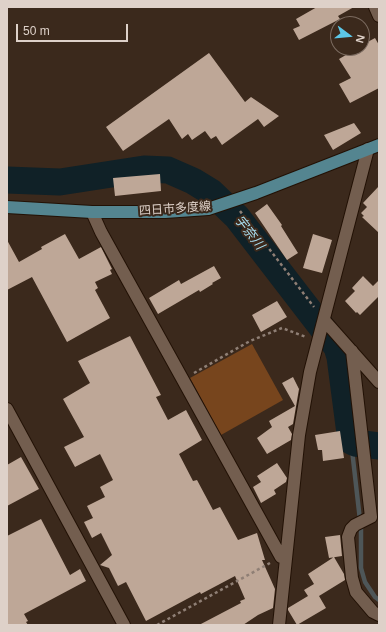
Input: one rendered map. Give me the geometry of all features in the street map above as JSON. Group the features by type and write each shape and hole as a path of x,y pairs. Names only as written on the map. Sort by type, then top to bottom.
{"main road":[{"name":"四日市多度線","path":"7,207 92,212 165,212 208,209 373,147"}],"street":[{"path":"375,7 379,16"},
{"path":"279,625 283,558 299,435 310,372 373,147"},
{"path":"92,212 101,232 283,558"},
{"path":"323,322 352,351 379,382"},
{"path":"352,351 371,518 351,529 348,537 352,578 356,592 373,612 379,615"},
{"path":"7,409 124,625"}],"path":[{"path":"231,201 323,322"},
{"path":"183,380 250,341 282,328 319,339"},
{"path":"157,625 283,558"}],"shaded area":[{"path":"252,344 283,400 221,435 190,378"}],"building":[{"path":"317,7 354,7 338,16 330,16 330,24 299,40 293,29 300,26 296,19"},
{"path":"375,38 379,45 379,88 350,103 339,84 351,78 339,59 344,56 370,56 370,41"},
{"path":"209,53 245,102 251,97 279,116 264,127 258,119 222,145 216,136 211,139 205,131 192,140 188,134 182,139 169,119 123,151 106,127"},
{"path":"354,123 361,133 333,150 324,135"},
{"path":"160,174 161,191 115,196 113,178"},
{"path":"379,186 379,233 362,217 364,216 361,213 367,207 363,203"},
{"path":"267,204 282,225 281,226 298,253 287,260 255,213"},
{"path":"65,234 79,259 101,247 112,269 110,270 112,274 95,282 98,288 95,290 110,318 67,342 32,277 7,290 7,240 19,262 42,249 41,247"},
{"path":"313,234 332,240 322,273 303,268"},
{"path":"214,266 221,278 200,292 199,290 158,314 149,298 179,280 181,284"},
{"path":"363,276 373,286 379,280 379,296 360,315 357,312 356,313 345,301 355,291 352,288"},
{"path":"277,301 287,317 261,332 252,315"},
{"path":"130,336 161,395 156,397 168,420 186,410 202,440 179,454 193,481 197,480 213,510 220,507 238,540 257,533 265,560 262,560 275,589 273,608 258,615 243,625 199,625 241,603 240,601 245,599 235,576 201,594 200,592 146,621 126,582 118,586 109,568 100,565 112,555 101,533 92,538 84,522 93,518 87,506 105,497 100,487 113,480 100,454 75,467 64,447 84,437 63,399 90,383 78,361"},
{"path":"293,377 299,389 293,424 288,427 292,434 291,440 267,454 257,438 272,427 269,421 295,406 282,383"},
{"path":"340,431 344,458 323,461 322,450 318,450 315,435"},
{"path":"21,457 39,489 7,506 7,465"},
{"path":"277,463 287,478 286,482 274,490 276,494 261,503 253,487 261,482 257,476"},
{"path":"41,519 70,575 80,569 86,581 24,614 28,621 26,622 28,625 7,625 7,536"},
{"path":"340,535 342,556 329,558 325,537"},
{"path":"334,557 344,574 345,580 319,596 326,608 297,625 288,608 308,596 304,590 314,584 308,574"}],"waterway":[{"name":"宇奈川","path":"7,180 60,182 144,169 168,170 193,181 211,192 237,217 337,347 340,357 351,441 355,443 379,446"},
{"path":"351,441 361,529 361,568 365,582 375,597 379,600"}]}
